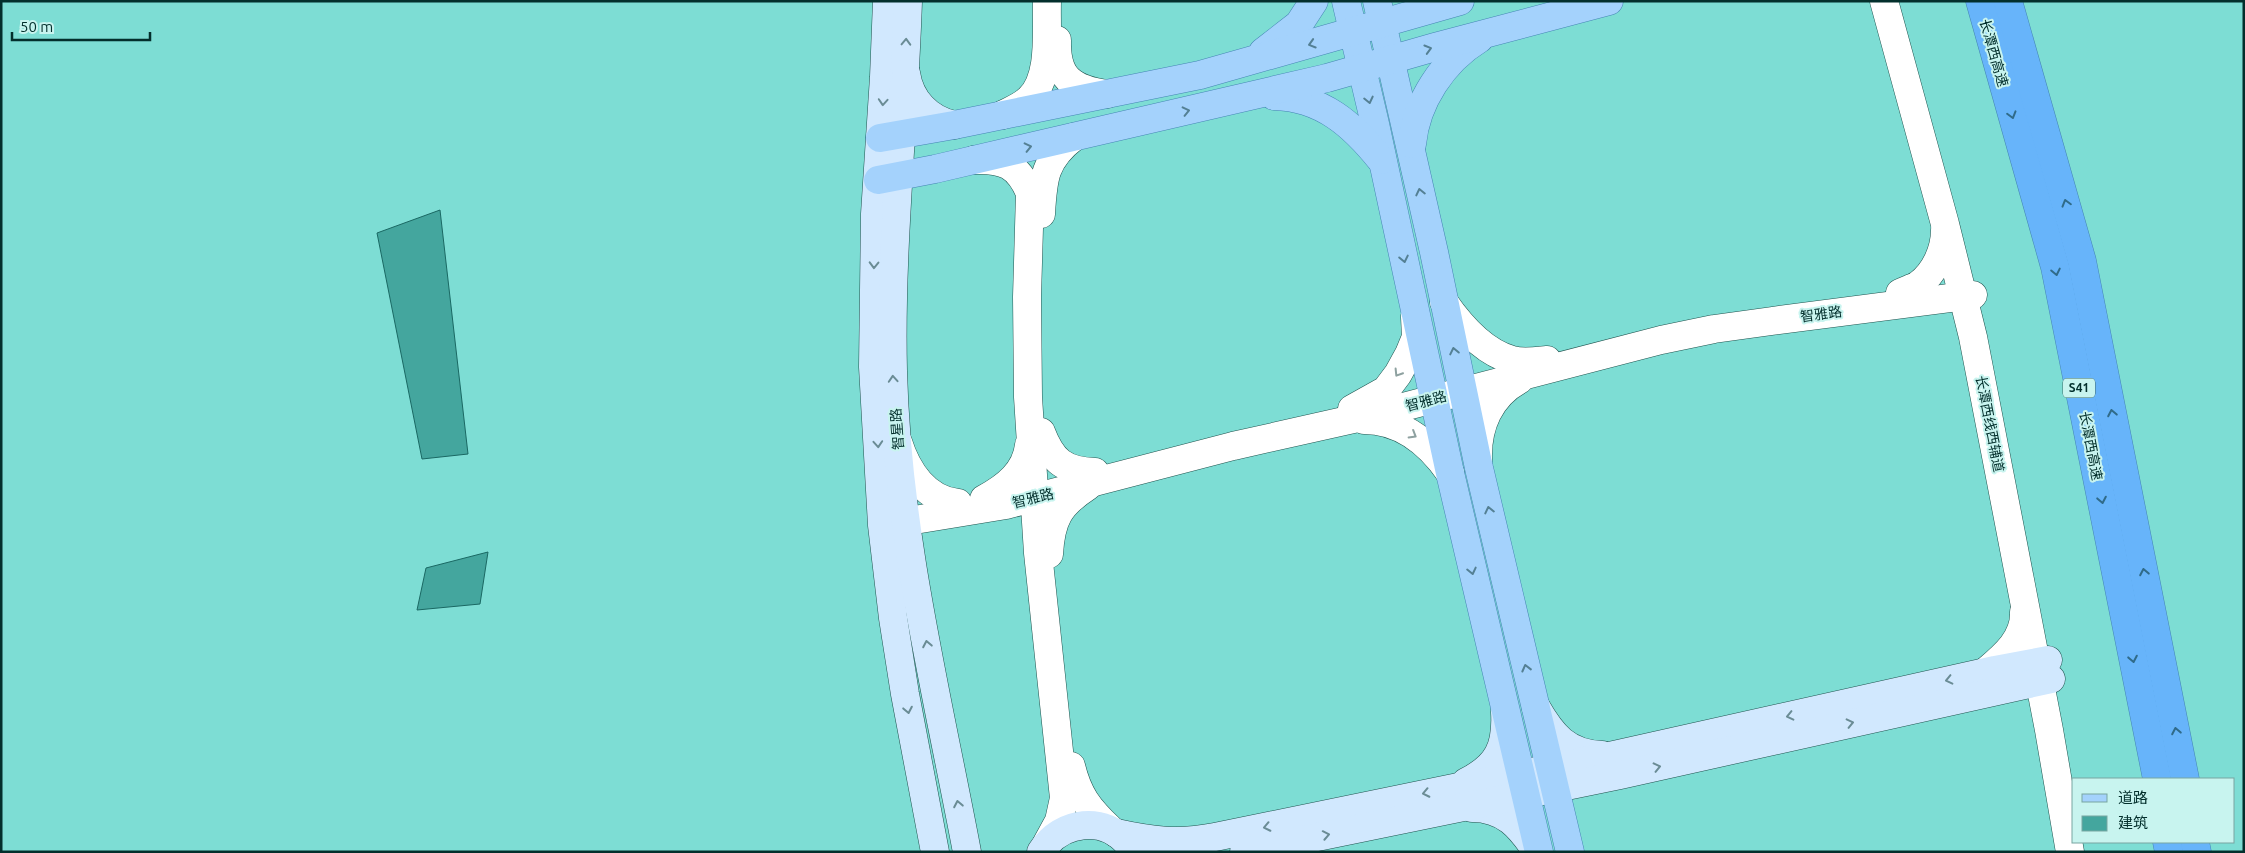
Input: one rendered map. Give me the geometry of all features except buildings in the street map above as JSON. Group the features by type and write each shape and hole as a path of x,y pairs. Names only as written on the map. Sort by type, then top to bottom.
{"highway":[{"name":"长潭西高速","path":"1980,1 2055,267 2156,778"},
{"name":"长潭西高速","path":"2008,1 2082,261 2185,778"}],"main road":[{"name":"智星路","path":"887,1 890,136 873,367 893,518 905,694 935,852"},
{"name":"智星路","path":"890,136 905,69 908,1"},
{"path":"1244,62 1284,37 1299,24 1314,1"},
{"path":"1346,1 1384,163 1450,473 1538,852"},
{"path":"890,136 954,125 1200,74 1353,31 1380,12 1460,1"},
{"path":"888,178 939,168 1250,96 1362,68 1609,1"},
{"path":"1380,12 1479,468 1570,849"},
{"path":"1412,153 1417,120 1433,84 1462,51 1490,32"},
{"path":"905,69 913,96 922,107 931,116 954,125"},
{"path":"1250,96 1288,96 1325,107 1355,130 1384,163"},
{"path":"895,210 901,196 912,184 939,168"},
{"name":"智星路","path":"888,178 895,210 893,372 898,441 893,518 967,852"},
{"path":"1244,852 1461,797 1617,765 1985,682 2044,671"},
{"path":"1534,703 1552,734 1567,745 1617,765"},
{"path":"1044,847 1060,832 1076,825 1093,824 1144,839 1189,842 1461,797 1495,760 1502,747 1506,734 1504,706"},
{"path":"1570,849 1568,825 1576,804 1617,765"},
{"path":"1461,797 1481,808 1515,822 1538,852"},
{"path":"1113,831 1124,838 1135,852"}],"street":[{"path":"1002,115 1018,108 1030,98 1040,85 1044,72 1047,1"},
{"path":"1058,1 1056,53 1062,73 1080,88 1107,94"},
{"name":"长潭西线西辅道","path":"1884,1 1945,224 1966,290 1975,352 2024,598 2044,671 2072,806"},
{"name":"长潭西线西辅道","path":"1896,1 2037,588 2049,730 2070,852"},
{"path":"974,503 1003,486 1022,468 1036,434 1037,282 1043,184 1052,158 1074,137"},
{"path":"972,160 990,160 1010,165 1024,178 1030,193 1027,306 1044,553 1064,798 1060,821 1044,847"},
{"path":"1945,224 1945,244 1938,259 1927,276 1902,298 1950,320 1960,329 1975,352"},
{"name":"智雅路","path":"893,518 1040,491 1233,446 1543,366 1714,329 1902,298 1966,290"},
{"path":"1444,302 1466,329 1492,351 1512,360 1543,366"},
{"path":"1351,414 1386,390 1398,374 1416,337 1415,311"},
{"path":"1479,468 1478,447 1481,427 1489,407 1501,393 1543,366"},
{"path":"1351,414 1394,425 1412,433 1428,445 1450,473"},
{"path":"1036,434 1058,461 1069,468 1095,477 1070,499 1055,518 1044,553 1069,759 1075,785 1082,799 1113,831"},
{"path":"898,441 904,459 920,483 933,495 945,502 974,503 1020,521 1044,553"},
{"path":"2024,598 2024,623 2018,638 1985,682 2004,694 2022,700 2042,718 2049,730"}]}
